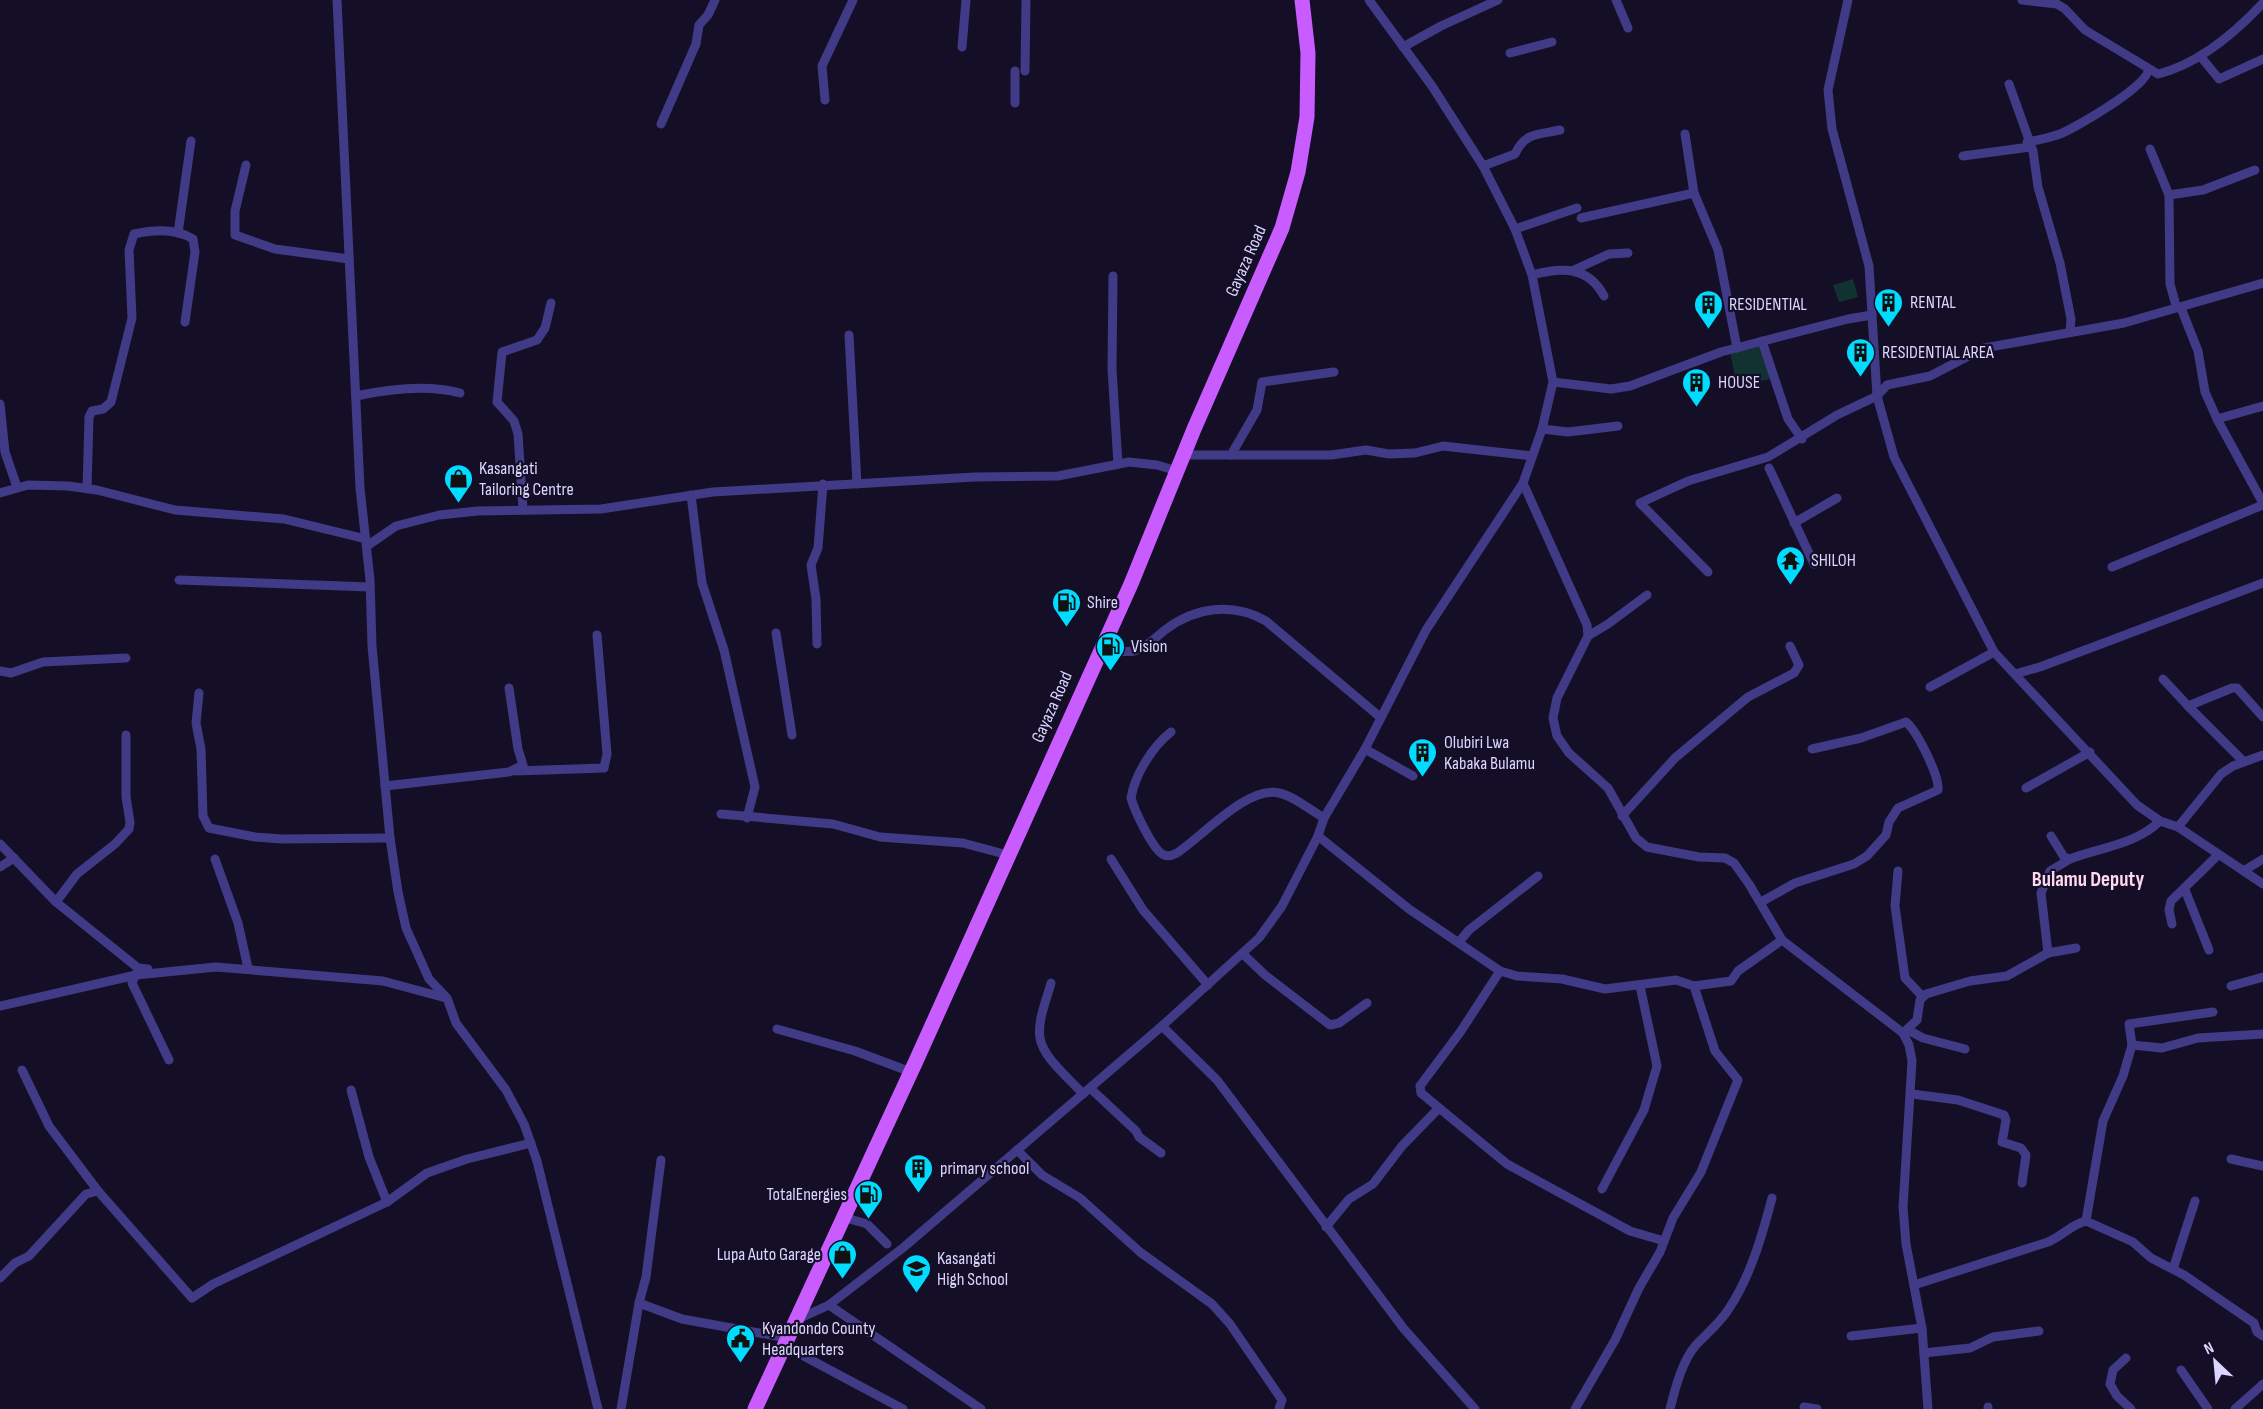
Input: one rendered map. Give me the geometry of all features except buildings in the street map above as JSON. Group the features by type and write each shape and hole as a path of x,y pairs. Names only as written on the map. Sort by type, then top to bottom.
{"main road":[{"name":"Gayaza Road","path":"755,1409 911,1072 1008,855 1282,228 1298,172 1307,106 1308,53 1302,0"}],"street":[{"path":"337,0 356,396 372,646 390,838 406,928 429,979 447,998 456,1023 511,1098 531,1143 598,1409"},
{"path":"661,124 696,44 699,25 708,15 715,0"},
{"path":"825,100 822,66 853,0"},
{"path":"962,46 966,0"},
{"path":"1015,104 1026,0"},
{"path":"796,1320 829,1305 897,1253 1162,1026 1243,954 1275,918 1318,836 1324,818 1365,749 1425,630 1522,483 1542,429 1553,382 1532,275 1515,229 1483,166 1432,86 1369,0"},
{"path":"1403,47 1441,26 1498,0"},
{"path":"1616,0 1628,27"},
{"path":"1848,0 1828,90 1832,129 1869,266 1877,396 1894,457 1994,652 2034,698 2090,752 2137,805 2160,821 2178,827 2263,884"},
{"path":"2022,0 2050,1 2065,9 2085,30 2158,74 2201,57 2263,3"},
{"path":"1510,53 1552,42"},
{"path":"2201,57 2219,79 2263,59"},
{"path":"1963,156 2029,144 2062,133 2115,103 2144,79 2148,68"},
{"path":"2009,84 2033,152 2038,187 2060,263 2071,319 2070,332"},
{"path":"1483,166 1515,154 1519,142 1525,138 1560,130"},
{"path":"1685,134 1694,193 1719,250 1737,348"},
{"path":"178,233 191,141"},
{"path":"2112,567 2263,504 2217,419 2201,380 2198,351 2170,284 2169,195 2150,149"},
{"path":"246,165 235,211 235,235 275,249 349,259"},
{"path":"2169,195 2204,190 2255,170"},
{"path":"1581,218 1694,193"},
{"path":"1515,229 1577,208"},
{"path":"87,489 89,417 92,411 103,409 111,402 132,318 129,262 130,240 134,234 142,232 178,233 193,239 195,246 189,303 184,322"},
{"path":"1574,270 1609,254 1628,253"},
{"path":"1532,275 1563,269 1574,270 1588,276 1604,296"},
{"path":"1113,276 1112,369 1118,464"},
{"path":"1708,572 1640,503 1688,481 1768,457 1802,439 1837,415 1877,396 1887,385 1930,376 1984,348 2124,324 2178,305 2263,284"},
{"path":"523,509 518,434 514,421 497,402 501,355 507,349 537,340 545,328 551,303"},
{"path":"1553,382 1611,388 1630,386 1737,348 1848,319 1872,315"},
{"path":"849,335 857,484"},
{"path":"1762,341 1788,419 1802,439"},
{"path":"1230,455 1257,410 1262,382 1334,372"},
{"path":"356,396 378,392 438,388 460,393"},
{"path":"0,404 5,453 17,487"},
{"path":"2217,419 2263,406"},
{"path":"1542,429 1568,432 1618,426"},
{"path":"1184,455 1331,455 1366,450 1397,454 1443,446 1532,456"},
{"path":"0,493 17,487 40,484 87,489 175,510 284,519 366,542 416,520 478,510 601,509 691,495 823,484 1058,476 1140,462 1177,471"},
{"path":"1769,468 1815,564"},
{"path":"1522,483 1587,625 1587,636 1557,698 1553,718 1557,736 1569,753 1608,788 1636,838 1647,847 1689,856 1725,858 1734,863 1761,902 1782,940 1906,1032 1965,1049"},
{"path":"817,644 816,598 811,565 819,548 823,484"},
{"path":"691,495 702,583 724,650 755,787 747,818"},
{"path":"1794,523 1837,498"},
{"path":"179,580 370,588"},
{"path":"2015,674 2040,668 2263,583"},
{"path":"1587,636 1608,624 1647,595"},
{"path":"1101,646 1120,651 1136,651 1183,618 1212,608 1251,614 1266,621 1380,717"},
{"path":"776,633 792,735"},
{"path":"385,786 515,771 604,768 607,754 597,635"},
{"path":"1622,816 1684,750 1748,697 1794,673 1799,665 1790,646"},
{"path":"1929,687 1994,652"},
{"path":"0,671 11,673 43,662 126,658"},
{"path":"2163,679 2244,762"},
{"path":"509,688 518,750 523,765 515,771"},
{"path":"2188,706 2237,688 2263,717"},
{"path":"199,693 196,723 201,749 203,816 209,828 255,837 282,839 390,838"},
{"path":"1761,902 1795,883 1854,864 1868,856 1886,835 1889,822 1898,808 1938,790 1939,784 1926,754 1906,722 1861,738 1812,749"},
{"path":"1171,732 1159,742 1149,757 1131,798 1168,856 1177,852 1242,801 1264,793 1284,794 1324,818"},
{"path":"56,902 77,874 115,844 129,829 126,797 126,735"},
{"path":"1365,749 1413,776"},
{"path":"2025,788 2090,752"},
{"path":"2178,827 2217,777 2233,766 2263,755"},
{"path":"721,814 833,824 880,837 963,843 1008,855"},
{"path":"2048,952 2041,892 2050,871 2070,859 2109,849 2150,830 2160,821"},
{"path":"1318,836 1408,909 1500,971 1516,976 1562,979 1605,989 1676,980 1695,986 1731,981 1738,971 1782,940"},
{"path":"2051,836 2064,857 2070,859"},
{"path":"0,844 56,902 137,971"},
{"path":"2172,924 2169,906 2218,855"},
{"path":"0,867 14,858"},
{"path":"215,859 238,923 248,968"},
{"path":"1111,859 1143,910 1208,985"},
{"path":"2245,870 2263,859"},
{"path":"1898,871 1895,906 1905,978 1922,996"},
{"path":"1459,942 1469,930 1538,876"},
{"path":"2185,890 2209,950"},
{"path":"1922,996 1970,981 2007,976 2048,952 2076,948"},
{"path":"1243,954 1265,975 1330,1025 1339,1023 1367,1003"},
{"path":"0,1006 137,971 216,967 383,981 447,998"},
{"path":"137,971 132,983 169,1060"},
{"path":"1500,971 1461,1031 1420,1086 1421,1093 1507,1164 1630,1231 1664,1241"},
{"path":"2231,986 2263,977"},
{"path":"1051,983 1041,1024 1041,1042 1049,1056 1086,1091 1161,1154"},
{"path":"1602,1189 1644,1110 1657,1066 1640,986"},
{"path":"1575,1409 1615,1340 1673,1218 1701,1172 1739,1083 1715,1051 1695,986"},
{"path":"1906,1032 1917,1020 1922,996"},
{"path":"2086,1221 2103,1121 2124,1076 2132,1045 2129,1026 2131,1023 2213,1012"},
{"path":"1162,1026 1225,1089 1326,1227 1375,1287 1404,1329 1475,1409"},
{"path":"777,1029 855,1051 911,1072"},
{"path":"1906,1032 1911,1053 1912,1094 1903,1207 1906,1244 1922,1328 1928,1409"},
{"path":"2132,1045 2162,1048 2198,1038 2263,1034"},
{"path":"22,1070 49,1126 98,1191 192,1298 213,1284 387,1202 427,1173 467,1159 531,1143"},
{"path":"351,1090 369,1157 387,1202"},
{"path":"1912,1094 1958,1100 2004,1115 2006,1120 2002,1142 2021,1148 2026,1155 2022,1184"},
{"path":"1326,1227 1349,1199 1373,1184 1402,1146 1439,1108"},
{"path":"1017,1150 1042,1175 1080,1198 1140,1252 1212,1304 1230,1324 1282,1400 1279,1409"},
{"path":"2231,1159 2263,1167"},
{"path":"621,1409 639,1303 646,1277 661,1160"},
{"path":"0,1278 15,1263 29,1256 86,1194 98,1191"},
{"path":"1670,1409 1676,1387 1695,1346 1723,1317 1740,1289 1764,1228 1772,1198"},
{"path":"2173,1269 2195,1201"},
{"path":"843,1217 867,1224 887,1244"},
{"path":"1914,1285 2048,1242 2066,1233 2074,1225 2086,1221 2133,1242 2151,1258 2173,1269 2254,1323 2257,1332 2263,1336"},
{"path":"639,1303 682,1319 785,1341 903,1409"},
{"path":"829,1305 981,1409"},
{"path":"1851,1336 1922,1328"},
{"path":"1924,1353 1970,1348 1993,1337 2038,1331"},
{"path":"2126,1358 2113,1370 2110,1384 2117,1396 2131,1409"},
{"path":"2181,1370 2208,1409"},
{"path":"2235,1409 2263,1384"},
{"path":"1804,1407 1817,1409"}],"green space":[{"path":"1853,279 1858,297 1839,302 1833,285"},
{"path":"1762,346 1771,379 1737,385 1730,353"}],"place":[{"name":"RENTAL","path":"1889,328"},
{"name":"RESIDENTIAL","path":"1708,330"},
{"name":"RESIDENTIAL AREA","path":"1861,378"},
{"name":"HOUSE","path":"1697,408"},
{"name":"Kasangati Tailoring Centre","path":"458,504"},
{"name":"SHILOH","path":"1790,586"},
{"name":"Shire","path":"1066,628"},
{"name":"Vision","path":"1110,672"},
{"name":"Olubiri Lwa Kabaka Bulamu","path":"1423,778"},
{"name":"primary school","path":"919,1194"},
{"name":"TotalEnergies","path":"868,1220"},
{"name":"Lupa Auto Garage","path":"842,1280"},
{"name":"Kasangati High School","path":"916,1294"},
{"name":"Kyandondo County Headquarters","path":"741,1364"}],"district":[{"name":"Bulamu Deputy","path":"2088,879"}]}
